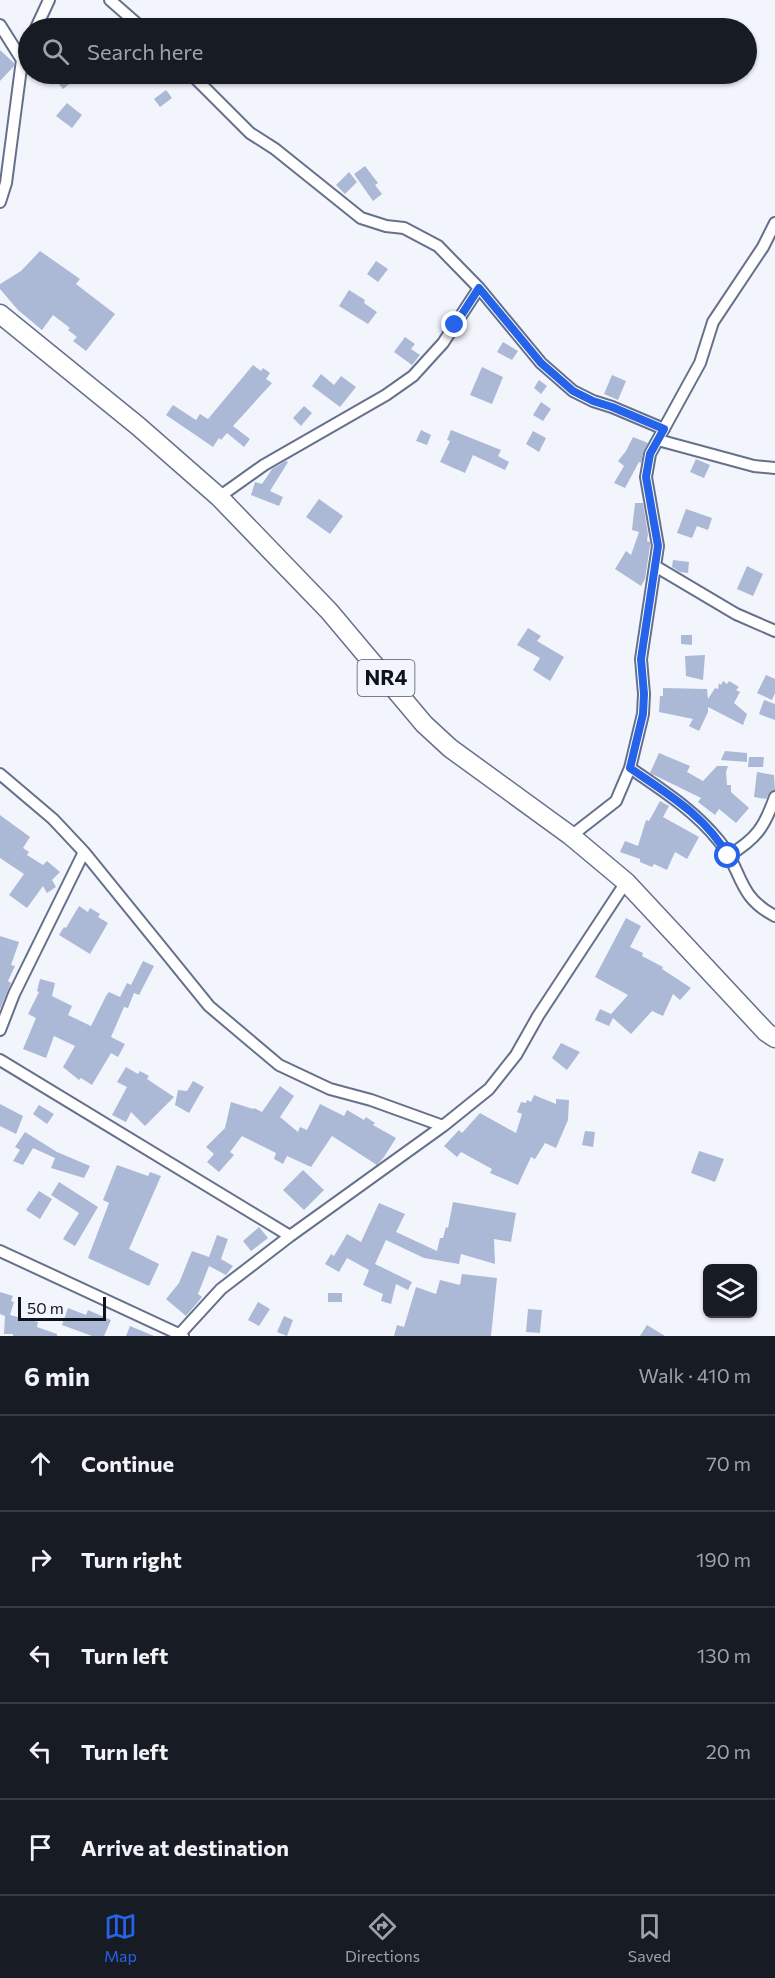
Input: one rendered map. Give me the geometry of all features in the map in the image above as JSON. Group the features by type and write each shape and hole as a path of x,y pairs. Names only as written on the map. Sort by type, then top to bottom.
{"highway":[{"name":"NR4","path":"0,314 138,426 219,497 329,611 424,724 450,748 571,836 626,882 766,1032 775,1038"}],"street":[{"path":"41,18 49,0"},
{"path":"110,0 131,18"},
{"path":"0,25 18,54"},
{"path":"0,202 6,183 19,84"},
{"path":"201,84 250,133 275,149 361,218 386,226 404,228 438,246 479,288 541,363 573,391 664,429"},
{"path":"571,836 616,801 630,768 643,714 641,659 658,546 646,477 650,454 700,363 713,322 763,247 775,224"},
{"path":"219,497 264,465 386,395 413,376 443,343 479,288"},
{"path":"658,440 754,466 775,468"},
{"path":"654,566 736,614 775,631"},
{"path":"630,768 687,807 720,842 747,895 760,908 775,916"},
{"path":"0,774 53,819 84,852 209,1006 279,1065 330,1089 371,1100 443,1126"},
{"path":"728,856 747,844 767,821 775,797"},
{"path":"0,1030 14,994 84,852"},
{"path":"0,1251 180,1335 221,1289 290,1236 443,1126 489,1089 516,1055 538,1016 626,882"},
{"path":"0,1060 169,1160 290,1236"}],"building":[{"path":"0,50 14,63 14,66 0,81"},
{"path":"59,84 69,84 63,89"},
{"path":"166,90 172,98 160,107 154,99"},
{"path":"67,103 82,115 72,128 56,116"},
{"path":"365,166 378,183 375,185 382,194 373,201 354,174"},
{"path":"349,172 357,182 345,194 336,185"},
{"path":"40,251 80,279 76,284 115,314 86,351 73,341 77,337 68,330 70,328 53,315 42,330 18,310 0,289 0,284 21,271"},
{"path":"376,261 388,269 378,282 367,274"},
{"path":"349,290 365,300 364,303 377,312 368,324 339,306"},
{"path":"405,337 415,344 411,349 420,355 412,365 394,352"},
{"path":"503,342 518,351 512,360 497,352"},
{"path":"253,365 261,371 263,368 270,373 266,379 272,383 233,426 250,439 244,447 227,433 221,440 219,438 213,447 166,415 173,405 196,420 200,414 208,419"},
{"path":"482,367 503,377 492,404 470,395"},
{"path":"321,374 334,385 341,376 356,387 340,407 312,386"},
{"path":"612,375 626,381 618,400 604,394"},
{"path":"539,380 547,386 541,394 534,388"},
{"path":"541,402 551,409 543,421 533,415"},
{"path":"304,406 312,413 301,426 293,418"},
{"path":"421,430 431,435 427,445 416,441"},
{"path":"451,430 501,450 498,456 509,462 505,470 473,455 465,473 440,462 450,441 447,440"},
{"path":"533,431 546,438 539,452 526,444"},
{"path":"633,437 648,443 641,463 639,462 625,488 614,483 624,466 618,461"},
{"path":"696,459 710,465 704,478 690,472"},
{"path":"288,462 270,491 283,497 279,506 251,495 255,482 262,484 272,469"},
{"path":"319,499 343,516 330,534 306,517"},
{"path":"635,503 643,503 647,541 650,542 645,579 641,586 615,569 626,551 631,555 639,532 632,530"},
{"path":"686,509 712,518 708,530 697,526 692,538 677,533"},
{"path":"673,560 689,562 688,573 680,572 672,567"},
{"path":"747,566 763,574 753,596 737,589"},
{"path":"528,628 541,636 537,641 564,657 550,681 533,670 540,658 517,645"},
{"path":"681,635 692,635 692,645 681,644"},
{"path":"705,655 703,680 686,676 685,656"},
{"path":"766,675 775,679 775,693 772,700 757,693"},
{"path":"723,681 727,684 729,681 739,687 736,690 740,692 734,703 747,714 743,725 708,707 699,731 689,726 693,719 659,712 663,688 707,689 708,699"},
{"path":"764,700 775,704 775,720 759,714"},
{"path":"725,751 747,753 747,762 721,760"},
{"path":"659,753 690,766 687,772 703,781 717,766 728,766 727,785 731,785 731,792 749,808 736,823 719,809 715,815 698,802 701,798 650,773"},
{"path":"749,757 764,757 763,767 748,767"},
{"path":"757,772 774,775 775,790 770,792 766,799 754,797"},
{"path":"660,801 669,806 663,817 699,837 687,859 675,852 667,870 654,864 652,867 640,862 640,859 620,852 625,841 638,846 646,820 649,821"},
{"path":"0,815 30,837 23,848 29,852 27,855 43,865 47,861 60,872 52,880 56,887 47,893 43,886 27,908 9,895 24,874 0,858"},
{"path":"79,906 88,912 90,908 108,923 90,954 59,935"},
{"path":"626,918 641,926 630,947 643,953 642,956 663,967 662,969 691,988 680,1000 673,994 663,1016 652,1011 631,1034 613,1018 609,1026 595,1020 600,1009 611,1014 628,995 595,977"},
{"path":"0,936 19,942 11,965 15,966 8,981 11,983 0,1009"},
{"path":"143,961 154,966 139,995 134,993 128,1008 124,1007 111,1037 125,1044 118,1057 111,1053 92,1085 81,1078 79,1080 63,1067 75,1046 54,1036 46,1058 23,1049 36,1018 28,1014 39,992 37,991 40,979 55,983 52,996 72,1006 68,1015 91,1026 109,992 120,997 127,983 131,985"},
{"path":"561,1043 580,1052 567,1070 552,1058"},
{"path":"126,1067 138,1074 140,1071 149,1076 147,1079 174,1097 145,1126 131,1112 126,1122 112,1115 127,1087 117,1082"},
{"path":"193,1081 204,1087 189,1113 175,1105 178,1090 187,1091"},
{"path":"280,1086 294,1096 280,1117 298,1132 300,1127 307,1130 320,1104 344,1116 347,1110 364,1120 366,1117 375,1123 373,1125 396,1138 377,1165 332,1136 311,1167 287,1156 283,1164 274,1159 276,1153 242,1136 230,1152 234,1155 219,1172 207,1162 214,1154 206,1147 225,1128 231,1102 262,1112"},
{"path":"534,1095 556,1104 556,1099 569,1100 568,1120 556,1148 545,1143 535,1159 531,1157 518,1185 490,1173 492,1169 461,1152 457,1157 444,1146 459,1130 462,1133 480,1113 516,1133 522,1114 517,1112 521,1102 526,1103 527,1100 531,1102"},
{"path":"0,1104 23,1116 16,1134 0,1126"},
{"path":"39,1105 54,1114 47,1124 33,1114"},
{"path":"585,1131 595,1132 593,1147 582,1145"},
{"path":"25,1132 57,1152 90,1166 84,1178 51,1168 55,1158 33,1148 23,1165 13,1161 20,1150 15,1147"},
{"path":"699,1151 724,1159 715,1182 691,1173"},
{"path":"117,1165 148,1176 150,1172 161,1176 129,1249 159,1264 149,1286 88,1258 109,1203 103,1200"},
{"path":"303,1170 324,1190 304,1210 283,1190"},
{"path":"59,1182 98,1207 75,1246 63,1239 79,1213 51,1195"},
{"path":"39,1191 52,1199 40,1219 26,1210"},
{"path":"453,1202 516,1213 511,1242 494,1239 495,1264 461,1254 459,1264 424,1258 386,1240 375,1264 412,1282 408,1290 396,1284 391,1304 381,1301 383,1294 363,1285 369,1270 347,1258 339,1272 325,1264 331,1254 334,1256 347,1234 361,1242 379,1203 405,1214 396,1232 437,1251 440,1238 443,1238 446,1227 448,1228"},
{"path":"259,1227 268,1238 251,1251 243,1241"},
{"path":"217,1235 228,1239 221,1259 233,1266 226,1275 209,1266 198,1294 202,1297 186,1316 166,1299 179,1283 192,1251 209,1257"},
{"path":"462,1274 497,1278 491,1336 394,1336 397,1325 404,1327 416,1287 436,1294 440,1280 460,1285"},
{"path":"0,1292 13,1296 11,1301 14,1302 10,1315 38,1322 37,1327 57,1334 57,1336 4,1334 5,1316 0,1314"},
{"path":"328,1293 342,1293 342,1302 328,1302"},
{"path":"258,1302 270,1309 259,1326 248,1320"},
{"path":"68,1308 86,1315 88,1310 111,1320 104,1336 92,1336 62,1325"},
{"path":"528,1309 542,1310 540,1333 526,1332"},
{"path":"284,1316 293,1320 287,1336 277,1332"},
{"path":"647,1325 665,1336 640,1336"},
{"path":"130,1326 154,1336 126,1336"}],"route":[{"path":"455,325 479,288 541,363 573,391 664,429 650,454 646,477 658,546 641,659 643,714 630,768 687,807 720,842 728,856"}]}
